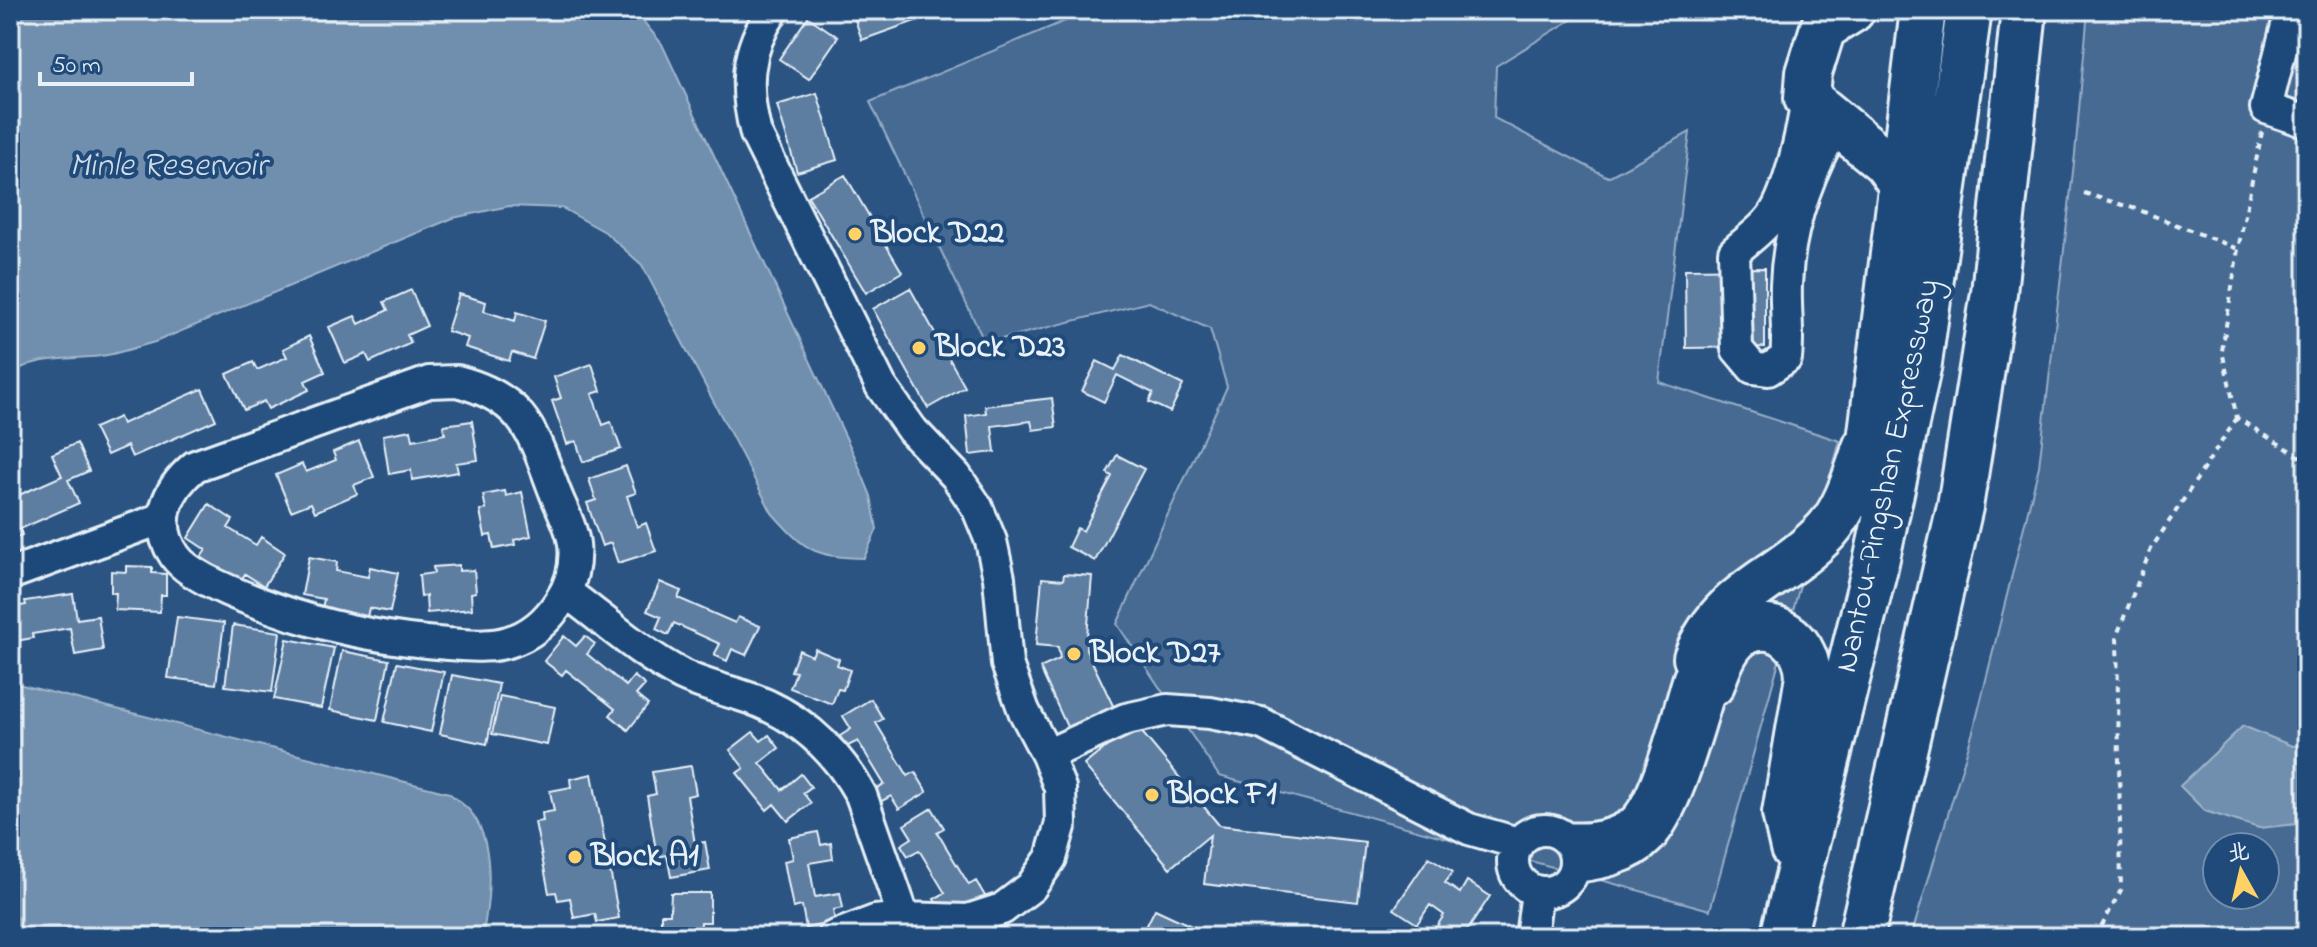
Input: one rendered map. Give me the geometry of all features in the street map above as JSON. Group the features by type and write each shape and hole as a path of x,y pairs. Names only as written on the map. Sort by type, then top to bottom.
{"highway":[{"path":"1875,567 1871,433 1923,10"},
{"name":"Nantou-Pingshan Expressway","path":"1783,937 1875,567 1919,363 1969,10"},
{"name":"Nantou-Pingshan Expressway","path":"1861,937 1960,507 1994,293 2024,10"},
{"path":"1830,16 1809,73 1823,110 1885,162 1902,185"},
{"path":"1700,680 1703,639 1730,605 1776,574 1829,528 1849,490 1871,433"},
{"path":"1700,680 1730,645 1747,631 1767,629 1784,633 1800,646 1808,662 1808,677 1785,813 1799,878"}],"street":[{"path":"773,10 754,43 747,73 748,104 756,134 881,386 912,430 956,476 977,507 991,541 999,578 1007,664 1024,711 1060,788 1061,823 1051,858 1031,887 1002,909 968,920 904,918 875,921 833,937"},
{"path":"2291,10 2266,108 2307,122"},
{"path":"1823,110 1823,147 1792,232 1786,285 1789,331 1786,358 1768,370 1753,368 1737,349 1734,252 1772,217 1803,131 1823,110"},
{"path":"457,381 485,388 510,404 528,426 574,541 573,567 566,592 552,613 533,631 509,642 483,646 407,641 332,627 259,604 190,571 175,557 166,538 163,518 168,497 178,480 195,466 429,382 457,381"},
{"path":"10,574 163,518"},
{"path":"566,592 681,674 778,711 826,746 861,795 904,918"},
{"path":"1566,838 1576,857 1572,877 1557,890 1537,892 1520,882 1512,863 1518,843 1526,835 1547,830 1566,838 1588,840 1611,834 1633,822 1648,802 1700,680"},
{"path":"1575,867 1600,864 1628,853 1648,840 1662,821 1672,801 1700,680"},
{"path":"1047,755 1126,719 1167,710 1236,718 1261,723 1302,742 1469,829 1518,843"},
{"path":"1531,937 1537,892"}],"path":[{"path":"2266,108 2238,249 2222,351 2237,418 2307,461"},
{"path":"2084,193 2139,210 2238,249"},
{"path":"2096,937 2121,890 2117,635 2151,549 2237,418"}],"shaded area":[{"path":"1080,10 1587,10 1496,66 1494,118 1608,177 1690,132 1659,382 1840,441 1710,910 1219,776 1117,624 1227,387 1210,329 1149,302 985,343 870,102 1077,16"},
{"path":"2088,10 2307,10 2307,937 1911,937 1974,728 2039,466 2075,154"}],"water":[{"name":"Minle Reservoir","path":"10,10 634,10 662,44 855,457 871,496 877,529 864,558 833,556 811,549 793,536 772,513 642,265 605,232 562,208 509,206 453,218 155,342 107,355 43,361 10,376"},
{"path":"10,682 449,793 469,810 484,837 489,888 482,937 10,937"},
{"path":"2243,726 2292,746 2307,745 2307,823 2259,828 2205,811 2180,786"}],"building":[{"path":"854,10 946,10 862,40"},
{"path":"808,17 838,37 809,79 779,59"},
{"path":"817,93 837,160 797,172 777,105"},
{"name":"Block D22","path":"845,175 902,272 866,293 808,196"},
{"path":"1765,268 1765,347 1686,348 1685,269"},
{"name":"Block D23","path":"910,288 965,387 928,408 873,309"},
{"path":"411,290 427,326 407,335 411,343 370,362 366,354 345,363 329,327 355,316 359,324 388,310 384,302"},
{"path":"459,294 486,302 484,311 515,321 517,312 545,321 533,359 512,352 509,361 465,347 468,338 447,331"},
{"path":"309,336 325,372 305,381 309,390 268,409 264,401 244,410 227,374 253,362 257,370 287,357 283,349"},
{"path":"1123,355 1183,385 1170,412 1149,402 1153,393 1117,375 1104,402 1082,391 1097,361 1115,370"},
{"path":"592,364 601,391 592,394 603,425 611,422 621,449 583,462 576,441 567,444 552,401 561,398 554,377"},
{"path":"202,389 216,420 132,457 127,446 107,455 94,428 119,417 122,424"},
{"path":"1052,398 1056,427 1033,430 1031,421 992,426 995,452 970,455 966,416 986,413 985,406"},
{"path":"472,421 478,460 456,463 458,472 412,480 411,470 389,474 383,435 411,430 413,440 445,434 444,425"},
{"path":"359,441 374,477 354,485 357,494 315,512 311,503 291,511 276,475 302,464 306,472 336,460 333,452"},
{"path":"77,443 89,471 68,480 79,503 20,529 22,535 10,541 10,499 62,476 52,454"},
{"path":"1117,455 1144,469 1095,561 1068,547 1077,528 1083,531 1112,476 1107,473"},
{"path":"626,466 636,493 627,496 637,527 646,523 656,551 618,563 611,543 602,546 587,503 596,500 589,479"},
{"path":"505,491 506,496 522,492 531,536 514,540 515,545 494,549 491,535 485,536 480,511 486,509 483,495"},
{"path":"209,504 233,520 228,528 256,545 261,537 285,553 264,586 245,574 240,582 201,557 206,550 188,538"},
{"path":"309,557 337,562 336,571 368,577 370,567 398,573 390,612 369,608 367,617 322,608 324,599 302,595"},
{"path":"459,565 459,571 474,570 476,592 471,593 472,609 427,613 426,596 421,597 419,575 434,573 433,567"},
{"path":"126,566 152,567 152,573 166,574 166,595 161,595 160,612 115,610 116,593 111,593 111,571 126,572"},
{"name":"Block D27","path":"1064,574 1092,576 1086,649 1117,714 1068,729 1040,668 1060,659 1058,647 1036,645 1042,578 1063,580"},
{"path":"660,582 681,591 678,598 735,623 738,617 760,626 746,655 732,649 727,661 714,655 720,644 674,623 668,635 656,629 661,617 647,611"},
{"path":"73,594 77,619 98,616 103,650 75,655 70,628 32,634 33,638 10,642 10,608 26,605 25,601"},
{"path":"177,617 224,623 216,684 168,678"},
{"path":"233,625 280,632 272,692 225,686"},
{"path":"564,636 576,646 585,636 595,644 587,654 626,686 634,676 645,685 636,695 648,705 628,730 610,715 615,709 566,670 562,675 544,661"},
{"path":"287,639 334,648 321,708 274,699"},
{"path":"815,649 839,659 837,665 850,670 843,690 838,689 832,704 790,688 796,672 791,671 799,650 812,656"},
{"path":"342,651 389,660 377,720 330,710"},
{"path":"397,663 444,672 431,732 384,722"},
{"path":"452,675 499,684 487,744 440,734"},
{"path":"500,696 555,707 547,745 492,734"},
{"path":"871,699 883,719 876,723 908,776 915,772 927,792 899,809 891,796 880,802 873,791 884,784 858,741 846,747 840,736 851,729 843,716"},
{"name":"Block F1","path":"1135,724 1219,825 1365,842 1358,902 1204,884 1210,835 1170,868 1084,765"},
{"path":"753,732 761,741 769,735 779,748 760,763 782,790 801,774 811,787 803,793 811,803 788,821 774,804 767,810 737,773 744,768 730,750"},
{"path":"691,766 696,794 687,796 695,844 705,842 710,870 671,877 667,855 657,857 647,796 656,794 652,772"},
{"name":"Block A1","path":"592,774 619,918 597,922 595,914 574,918 570,898 558,900 556,892 549,893 535,822 543,821 542,813 554,811 550,791 571,787 570,779"},
{"path":"932,808 944,828 937,832 969,885 976,881 988,901 960,918 952,904 941,911 934,899 945,893 919,850 908,856 901,845 912,838 904,825"},
{"path":"818,832 821,845 831,843 833,859 809,863 815,897 840,893 843,908 833,910 835,922 806,928 802,906 793,908 784,861 793,859 789,838"},
{"path":"1429,857 1453,872 1445,883 1460,893 1467,881 1490,896 1463,937 1430,937 1444,915 1430,905 1417,924 1394,909"},
{"path":"671,893 710,893 710,922 701,922 700,937 661,937 661,914 670,914"},
{"path":"1155,909 1215,937 1141,937"}],"place":[{"name":"Block D22","path":"855,234"},
{"name":"Block D23","path":"919,348"},
{"name":"Block D27","path":"1074,654"},
{"name":"Block F1","path":"1152,795"},
{"name":"Block A1","path":"575,857"}]}
